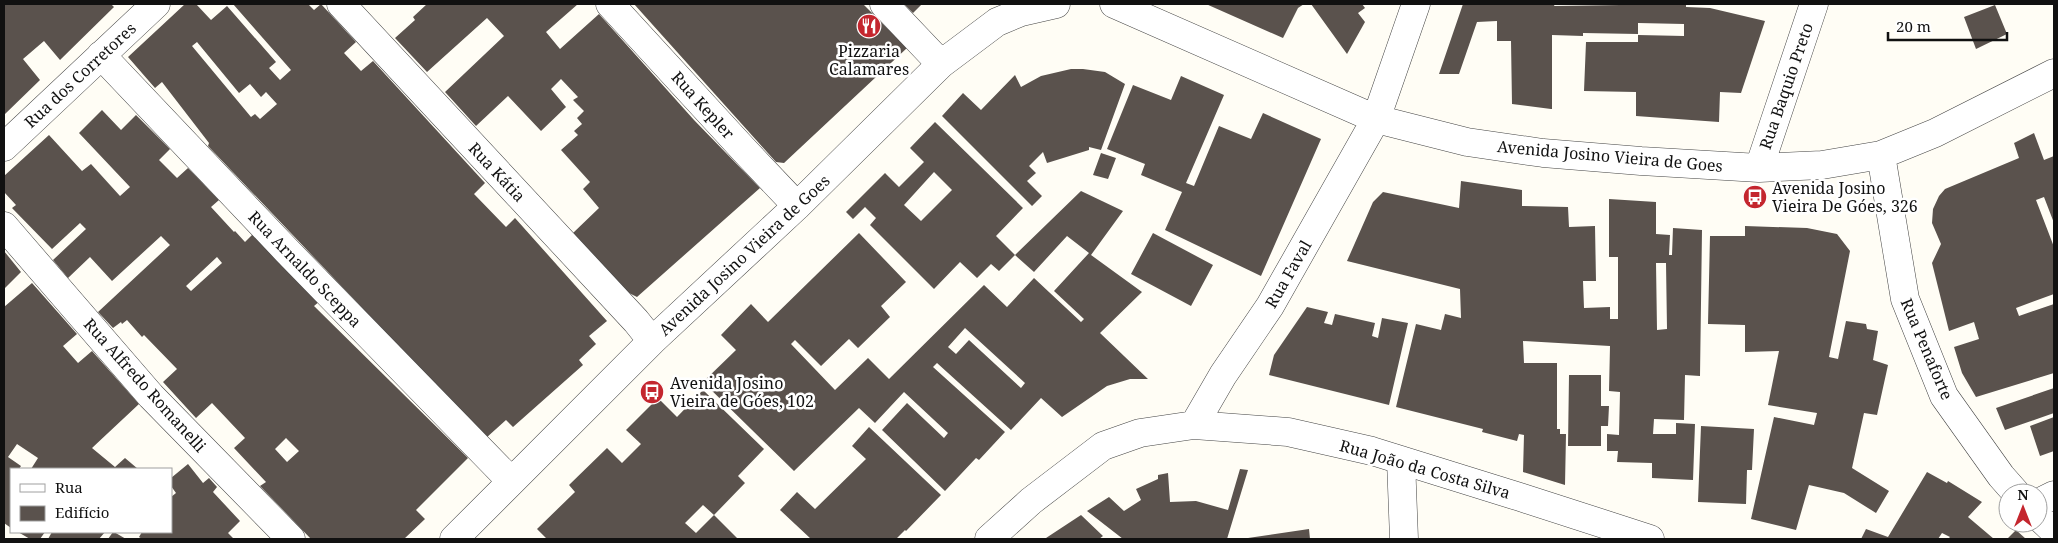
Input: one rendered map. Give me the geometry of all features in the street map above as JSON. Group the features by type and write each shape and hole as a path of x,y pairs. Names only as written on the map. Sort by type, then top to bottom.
{"street":[{"name":"Rua dos Corretores","path":"4,147 156,4"},
{"name":"Rua Kátia","path":"341,4 652,341"},
{"name":"Rua Kepler","path":"610,4 797,206"},
{"path":"884,4 940,64"},
{"name":"Avenida Josino Vieira de Goes","path":"454,539 652,341 797,206 940,64 997,22 1021,12 1056,4"},
{"name":"Avenida Josino Vieira de Goes","path":"1114,4 1376,119 1467,142 1543,153 1759,168 1822,165 1881,155 1935,133 2054,73"},
{"name":"Rua Faval","path":"1194,425 1223,375 1270,306 1376,119 1416,4"},
{"name":"Rua Baquio Preto","path":"1759,168 1814,4"},
{"name":"Rua Arnaldo Sceppa","path":"101,55 287,251 511,481"},
{"name":"Rua Penaforte","path":"1881,155 1908,308 1944,396 2007,483"},
{"name":"Rua Alfredo Romanelli","path":"4,226 151,396 291,539"},
{"name":"Rua João da Costa Silva","path":"989,539 1031,501 1103,446 1140,433 1194,425 1288,432 1401,460 1650,539"},
{"path":"1401,460 1404,539"}],"building":[{"path":"4,4 111,4 114,7 60,60 44,41 23,59 40,80 4,115"},
{"path":"185,4 196,4 211,20 227,6 276,62 269,68 280,80 291,70 233,4 308,4 314,10 321,4 356,42 344,53 361,71 373,61 485,183 474,194 506,227 515,218 607,321 589,336 596,344 579,360 583,365 513,427 506,420 486,438 208,146 209,143 162,82 155,88 128,57","holes":["197,42 239,93 250,84 261,97 266,92 277,104 260,119 255,114 251,117 192,46"]},
{"path":"427,4 578,4 546,32 560,49 599,14 694,120 760,188 637,297 625,291 573,233 599,208 583,189 590,182 561,150 578,135 574,131 582,124 577,118 584,111 573,100 578,97 561,79 551,89 566,107 541,131 508,96 476,126 445,92 504,36 487,18 427,72 395,38 415,20 413,17"},
{"path":"634,4 863,4 907,48 784,163 776,162"},
{"path":"904,4 922,4 913,13"},
{"path":"1206,4 1304,4 1298,8 1283,38"},
{"path":"1311,4 1362,4 1365,8 1358,13 1365,22 1347,54"},
{"path":"1463,4 1555,4 1554,6 1686,4 1686,7 1710,8 1765,21 1741,93 1720,92 1719,122 1636,116 1636,92 1584,91 1586,42 1638,42 1638,35 1684,36 1684,24 1638,23 1638,34 1583,33 1583,36 1552,35 1551,109 1512,104 1511,41 1497,41 1497,21 1477,22 1459,74 1439,74"},
{"path":"1995,5 2007,34 1976,49 1964,17"},
{"path":"1071,69 1105,72 1125,84 1101,150 1089,147 1089,150 1047,163 1043,152 1029,166 1036,173 1027,181 1042,196 1032,206 942,116 963,93 981,110 1015,75 1021,87 1041,76"},
{"path":"1181,76 1224,95 1186,183 1194,186 1219,126 1251,139 1263,113 1321,139 1261,276 1165,230 1182,192 1141,175 1145,164 1107,149 1133,85 1171,100"},
{"path":"102,110 121,130 136,115 170,149 159,160 177,178 188,168 219,200 211,207 234,232 245,242 253,234 320,301 314,306 468,458 416,510 425,519 404,539 311,539 260,486 266,482 234,448 245,438 212,403 196,418 163,382 177,369 144,335 142,337 127,320 113,328 98,312 170,245 161,236 112,281 90,257 68,278 53,260 86,229 80,223 52,249 12,208 16,205 4,192 4,176 49,135 82,171 91,164 120,196 130,187 79,133","holes":["217,257 222,263 191,291 186,286","286,438 299,451 287,462 275,449"]},
{"path":"935,122 1023,208 996,236 1015,255 999,271 991,264 977,278 960,262 934,289 870,225 876,218 865,207 853,219 846,212 885,173 899,187 924,162 910,148","holes":["934,172 952,190 921,221 904,205"]},
{"path":"2034,133 2044,160 2054,156 2054,223 2044,197 2036,200 2054,247 2054,294 2016,308 2019,316 2054,304 2054,373 1976,397 1962,373 1954,347 1979,339 1974,322 1949,331 1932,263 1941,244 1932,223 1933,209 1939,196 1945,189 2019,158 2014,143"},
{"path":"1101,153 1116,158 1108,179 1093,175"},
{"path":"1461,181 1522,190 1522,206 1568,207 1569,227 1595,226 1596,281 1583,281 1584,308 1610,307 1610,319 1618,319 1618,257 1609,257 1609,199 1656,202 1656,234 1670,235 1669,255 1672,255 1673,228 1702,230 1700,376 1685,375 1684,420 1654,419 1653,434 1676,434 1676,423 1695,424 1693,480 1652,478 1652,463 1617,462 1618,451 1607,451 1607,434 1619,435 1620,392 1609,391 1610,346 1523,341 1524,363 1557,363 1557,429 1560,429 1560,434 1566,434 1565,485 1523,472 1524,435 1519,434 1517,441 1482,432 1483,429 1396,407 1416,324 1441,330 1445,314 1461,318 1460,289 1347,261 1373,202 1383,192 1459,208","holes":["1656,263 1666,263 1667,329 1657,330"]},
{"path":"1081,191 1123,211 1091,255 1142,292 1100,333 1148,379 1130,379 1107,386 1062,417 1041,398 1011,430 937,363 933,367 1005,432 979,460 976,458 945,491 882,430 907,403 944,438 948,433 904,392 875,423 859,408 794,471 703,382 736,350 721,335 751,304 768,322 859,233 906,282 881,306 890,317 858,348 849,339 821,366 795,340 791,344 835,390 868,358 889,379 984,285 1007,307 1034,278 1081,322 1084,319 1054,291 1089,253 1067,236 1034,272 1015,255","holes":["965,328 1025,383 1021,388 969,340 956,354 948,347"]},
{"path":"1745,226 1807,228 1837,234 1850,251 1829,357 1838,359 1846,321 1866,324 1867,329 1878,331 1873,360 1888,365 1877,415 1864,413 1852,468 1889,491 1876,513 1844,493 1809,485 1796,530 1751,519 1774,417 1814,425 1817,413 1768,405 1779,351 1745,352 1745,325 1708,324 1710,236 1745,236"},
{"path":"1153,233 1213,265 1191,306 1131,274"},
{"path":"4,251 21,272 4,289"},
{"path":"32,283 77,334 63,346 78,363 92,351 139,404 92,448 115,467 125,458 137,468 32,468 38,458 17,444 8,457 21,466 20,468 10,468 10,527 4,523 4,307"},
{"path":"1307,307 1328,312 1324,323 1332,325 1335,314 1375,323 1372,336 1378,338 1382,318 1408,323 1389,405 1269,375 1274,355"},
{"path":"1569,375 1601,375 1601,406 1609,406 1608,426 1601,426 1601,446 1568,446"},
{"path":"2054,388 2054,413 2005,430 1996,408"},
{"path":"703,390 764,449 738,476 745,483 714,515 738,539 547,539 537,529 575,492 569,485 607,448 622,463 641,444 626,430 658,398 677,417","holes":["703,505 714,515 696,533 685,523"]},
{"path":"2054,417 2054,451 2040,456 2030,426"},
{"path":"1701,426 1754,429 1752,470 1747,470 1746,504 1698,502"},
{"path":"869,427 941,495 896,539 811,539 780,510 797,492 815,509 866,459 852,446"},
{"path":"188,464 203,483 209,478 217,487 213,492 240,521 228,533 234,539 142,539 139,537 141,533 172,533 172,496 176,493 172,487 172,477"},
{"path":"1240,469 1248,470 1227,539 1123,539 1087,511 1109,497 1124,511 1141,500 1136,489 1158,479 1158,475 1168,473 1170,502 1196,501 1228,510"},
{"path":"1927,472 1947,483 1948,481 1982,502 1968,517 1994,539 1948,539 1950,537 1942,533 1938,539 1861,539 1866,529 1888,537"},
{"path":"1081,515 1103,536 1099,539 1046,538"},
{"path":"1309,529 1310,539 1248,539 1248,538"},
{"path":"20,533 44,533 40,539 30,539"},
{"path":"51,533 104,533 99,539 48,539"},
{"path":"112,533 116,533 126,539 108,539"},
{"path":"2013,533 2019,533 2026,539 2007,539"}],"place":[{"name":"Pizzaria Calamares","path":"869,26"},
{"name":"Avenida Josino Vieira De Góes, 326","path":"1755,197"},
{"name":"Avenida Josino Vieira de Góes, 102","path":"652,392"}]}
